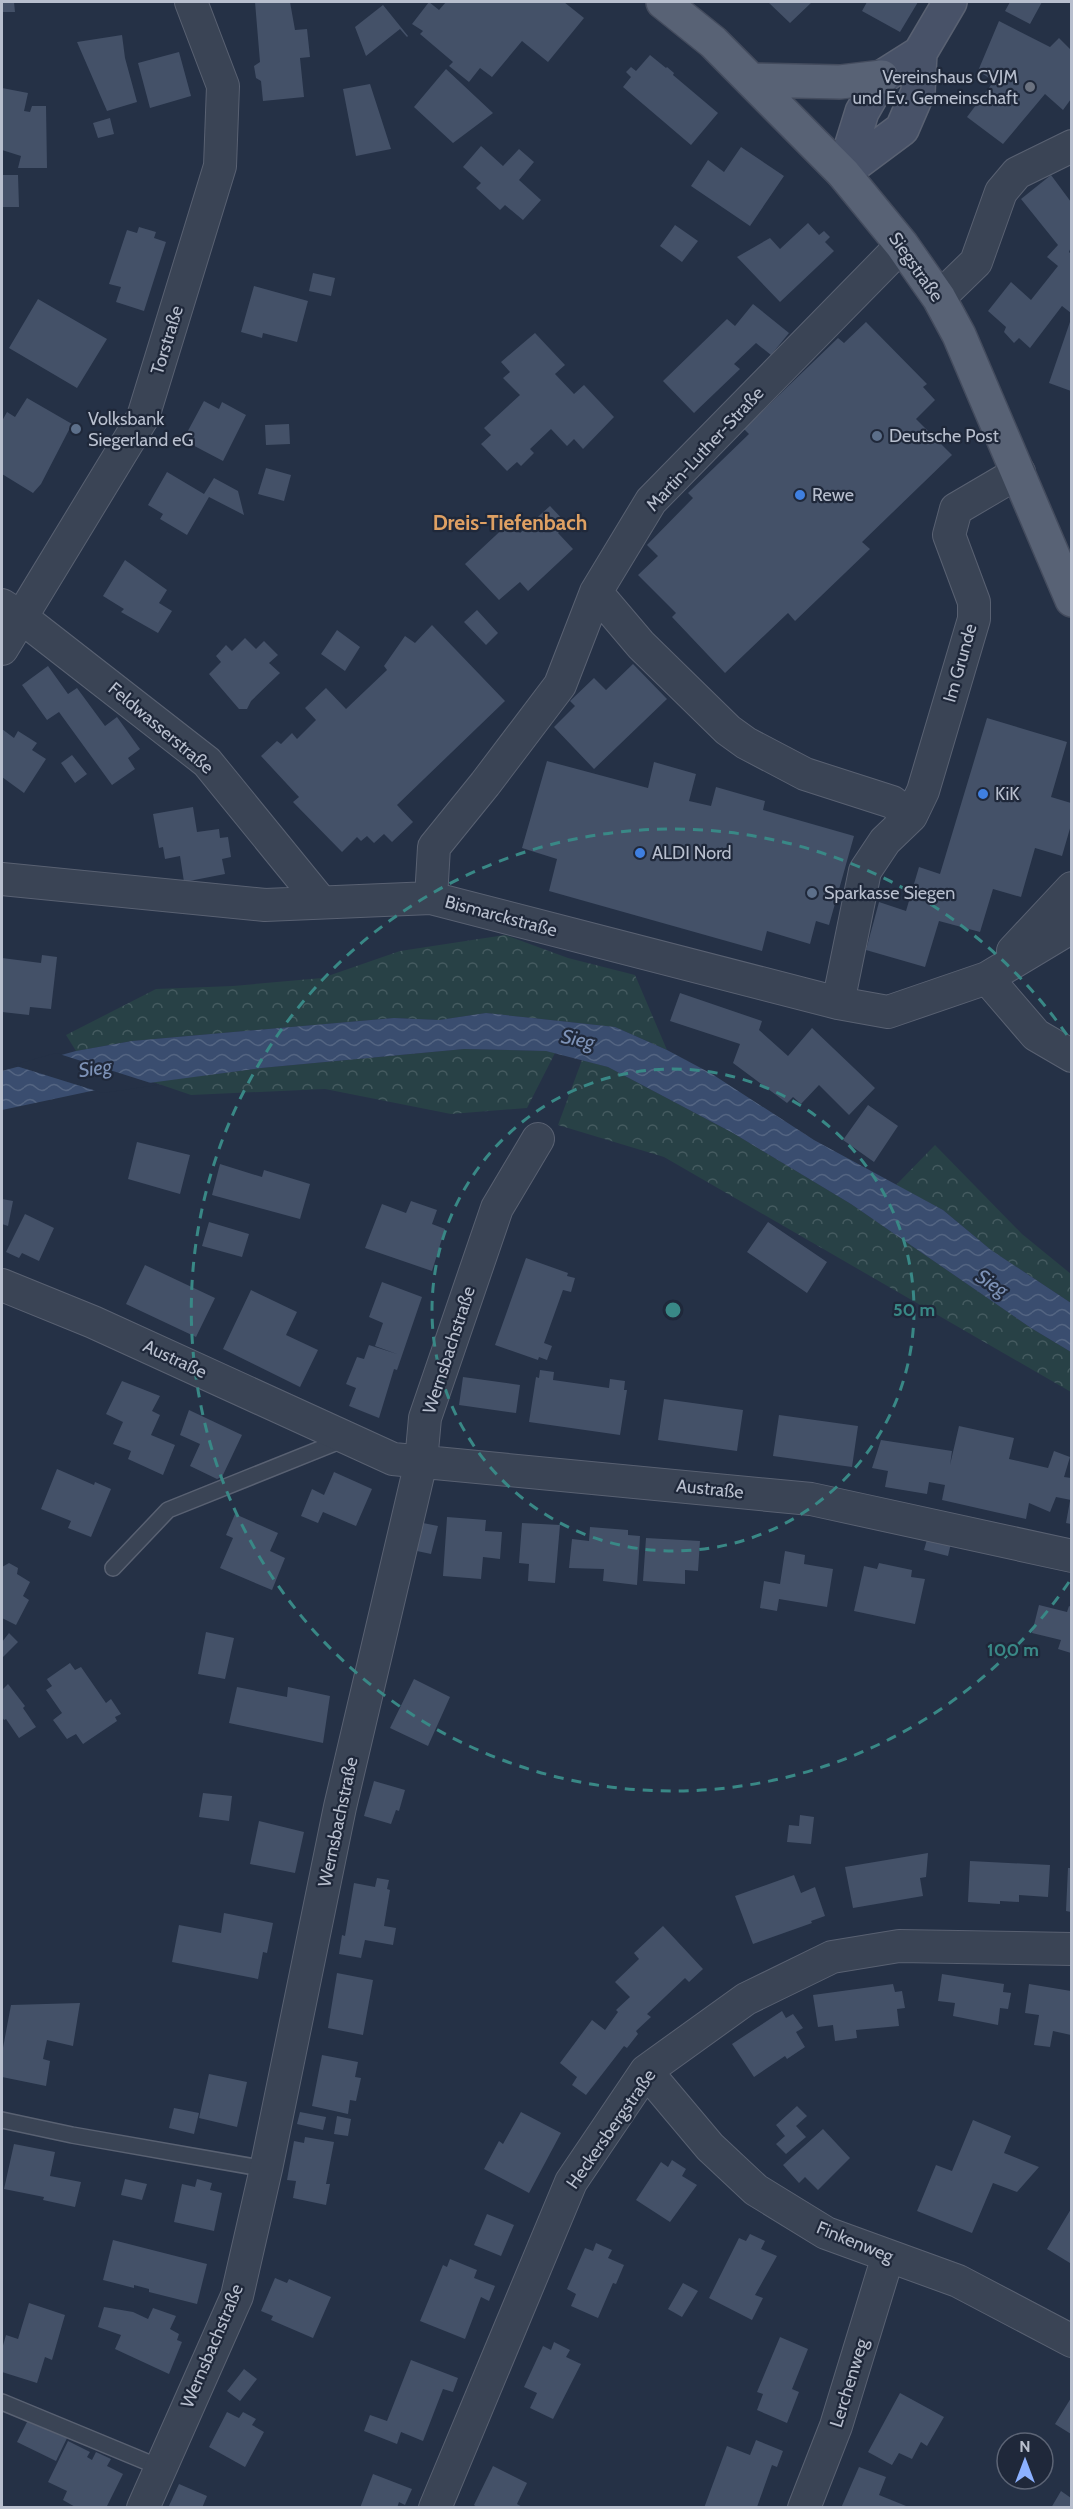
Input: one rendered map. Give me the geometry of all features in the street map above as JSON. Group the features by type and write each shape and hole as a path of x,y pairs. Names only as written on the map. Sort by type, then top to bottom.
{"main road":[{"name":"Siegstraße","path":"663,2 713,42 843,173 902,245 939,298 959,335 1019,472 1071,600"},
{"path":"753,80 840,82 882,77 920,53 950,2"},
{"path":"843,173 902,129 918,92 920,53"},
{"path":"843,173 862,112 882,77"}],"street":[{"name":"Torstraße","path":"2,649 11,611 143,417 220,166 223,86 191,2"},
{"path":"939,298 976,262 1001,192 1017,173 1071,146"},
{"name":"Martin-Luther-Straße","path":"431,898 434,847 560,685 596,592 651,501 902,245"},
{"name":"Im Grunde","path":"838,1003 865,871 885,841 911,816 923,791 974,619 974,602 949,535 956,509 1019,472"},
{"path":"596,592 641,645 728,730 746,743 805,774 892,802 911,816"},
{"name":"Feldwasserstraße","path":"11,611 207,762 321,902"},
{"name":"Bismarckstraße","path":"2,879 265,905 431,898 838,1003 888,1012 987,978 1071,927"},
{"name":"Bismarckstraße","path":"987,978 1071,888"},
{"path":"987,978 1036,1035 1071,1056"},
{"name":"Wernsbachstraße","path":"143,2508 159,2467 237,2296 266,2169 340,1807 421,1461 426,1418 497,1208 538,1139"},
{"name":"Austraße","path":"2,1285 93,1322 393,1459 811,1499 1071,1556"},
{"name":"Heckersbergstraße","path":"435,2508 571,2182 646,2071 746,1999 832,1957 899,1946 1071,1949"},
{"name":"Finkenweg","path":"646,2071 710,2147 756,2190 826,2233 958,2281 1071,2341"},
{"name":"Lerchenweg","path":"804,2508 836,2426 888,2256"}],"lane":[{"path":"113,1568 168,1510 347,1438"},
{"path":"2,2120 72,2135 266,2169"},
{"path":"2,2402 159,2467"}],"green space":[{"path":"505,935 568,958 635,975 667,1050 615,1027 486,1013 439,1020 394,1018 132,1041 76,1051 66,1035 156,989 233,986 322,978 400,951"},
{"path":"464,1049 555,1053 527,1108 451,1114 325,1089 191,1095 153,1082 261,1068"},
{"path":"582,1060 608,1067 733,1133 851,1204 1031,1328 1071,1352 1071,1392 664,1157 558,1125"},
{"path":"935,1145 1022,1234 1071,1274 1071,1303 991,1250 943,1210 896,1185"}],"water":[{"name":"Sieg","path":"486,1013 615,1027 667,1050 712,1074 814,1140 943,1210 991,1250 1071,1303 1071,1352 1031,1328 851,1204 733,1133 608,1067 546,1051 464,1049 261,1068 96,1090 2,1110 2,1071 76,1051 132,1041 394,1018 439,1020"}],"pier":[{"path":"56,1053 157,1085 103,1093 13,1065"}],"building":[{"path":"2,2 14,2 15,12 2,12"},
{"path":"255,2 290,2 295,30 307,29 310,57 300,58 304,97 263,101 261,81 256,78 254,66 260,62"},
{"path":"429,2 439,10 446,2 564,2 584,18 548,62 522,41 492,77 480,68 469,82 449,66 453,62 420,34 423,31 412,24"},
{"path":"768,2 812,2 790,23"},
{"path":"867,2 918,2 900,32 862,11"},
{"path":"1010,2 1042,2 1030,24 1005,11"},
{"path":"383,5 408,36 400,29 366,56 355,27"},
{"name":"Vereinshaus CVJM und Ev. Gemeinschaft","path":"999,21 1050,47 1059,38 1071,50 1071,99 1063,110 1045,94 1003,144 967,117 994,81 978,71"},
{"path":"122,35 125,58 137,102 107,111 77,42"},
{"path":"179,52 191,96 150,108 138,63"},
{"path":"650,55 667,67 674,73 673,75 718,113 691,145 623,87 631,77 626,72 631,67 636,71"},
{"path":"446,69 493,113 453,143 414,107"},
{"path":"370,84 391,149 356,156 343,89"},
{"path":"2,88 28,93 24,111 30,112 32,106 46,106 47,168 18,168 21,156 2,150"},
{"path":"110,118 114,134 98,138 93,123"},
{"path":"481,146 503,166 519,149 534,162 519,180 541,200 523,220 505,205 500,210 476,188 481,183 463,167"},
{"path":"741,147 784,176 750,226 691,186 708,160 724,172"},
{"path":"2,175 18,175 19,207 2,207"},
{"path":"1051,175 1071,202 1069,252 1071,254 1071,313 1062,306 1030,348 1019,338 1014,343 1004,332 1006,327 988,311 1011,282 1031,300 1058,266 1047,257 1058,245 1021,199"},
{"path":"808,223 819,235 824,231 830,237 825,242 834,251 780,302 737,257 770,238 780,249"},
{"path":"675,225 698,241 682,262 660,246"},
{"path":"139,227 156,232 154,238 166,242 144,311 116,302 121,287 109,284 127,230 137,233"},
{"path":"313,273 335,278 331,296 309,291"},
{"path":"254,286 308,301 297,342 263,333 262,338 241,332"},
{"path":"38,299 107,339 77,388 9,348"},
{"path":"753,304 789,333 771,355 756,343 734,364 740,369 694,413 663,381 727,319 735,326"},
{"path":"1071,319 1071,391 1049,383"},
{"name":"Rewe","path":"866,322 927,384 923,387 935,400 916,419 952,455 862,542 870,549 795,621 788,613 725,673 672,617 676,613 638,575 658,556 647,545 693,498 688,493 749,434 744,429 838,338 844,343"},
{"path":"535,333 565,365 555,374 574,394 584,385 614,417 583,449 574,439 567,446 551,429 530,449 534,453 521,466 517,462 507,471 481,444 491,435 484,428 520,395 503,378 510,372 501,362"},
{"path":"27,398 72,424 41,484 33,493 2,474 2,421 7,412 15,417"},
{"path":"204,401 219,409 222,402 246,415 223,461 183,440"},
{"path":"289,424 290,444 266,445 265,425"},
{"path":"266,468 291,475 284,501 258,494"},
{"path":"167,472 204,494 214,478 238,491 244,515 209,497 187,535 160,519 163,514 148,505"},
{"path":"550,506 567,524 558,533 573,549 528,591 520,582 499,600 465,564 510,522 520,533"},
{"path":"125,560 167,590 159,603 172,611 158,633 121,612 124,609 103,596"},
{"path":"477,610 498,633 486,645 464,622"},
{"path":"432,625 505,701 397,805 413,822 392,842 384,834 374,843 367,836 361,841 357,837 342,852 293,802 299,797 261,756 277,741 281,744 292,733 297,739 316,720 305,708 326,688 346,709 387,670 384,666 405,636 415,643"},
{"path":"337,630 360,647 345,671 321,654"},
{"path":"245,638 256,649 264,641 278,655 269,663 280,673 251,701 247,709 239,709 209,674 221,662 216,656 226,645 232,651"},
{"path":"633,664 667,699 594,769 554,727 575,706 570,701 594,678 606,690"},
{"path":"48,666 68,694 77,688 105,726 117,717 140,749 128,758 135,769 112,785 59,712 47,720 22,685"},
{"path":"987,718 1067,742 1051,797 1071,803 1071,825 1062,856 1035,848 1021,897 993,889 980,932 939,921 925,967 866,950 879,902 906,911 919,867 940,874"},
{"path":"2,729 14,738 18,731 37,743 32,750 46,759 24,793 2,777"},
{"path":"72,755 87,774 75,783 61,763"},
{"name":"ALDI Nord","path":"547,761 648,788 654,762 696,774 689,801 711,806 716,787 765,801 763,810 854,836 829,925 816,921 810,944 767,931 762,951 549,891 557,859 522,848"},
{"path":"193,807 197,832 219,829 220,838 228,837 231,857 222,859 225,874 184,882 180,856 165,859 163,847 159,848 153,814"},
{"path":"42,955 57,957 51,1009 30,1007 29,1015 2,1012 2,958 41,963"},
{"path":"680,993 762,1021 759,1030 788,1056 812,1028 875,1088 849,1115 819,1085 801,1104 793,1097 787,1103 733,1063 740,1044 670,1021"},
{"path":"868,1105 898,1126 874,1162 843,1140"},
{"path":"137,1142 190,1155 180,1194 128,1179"},
{"path":"220,1164 262,1177 264,1170 310,1184 300,1219 212,1195"},
{"path":"2,1199 13,1201 8,1226 2,1224"},
{"path":"411,1201 437,1210 432,1224 445,1229 432,1271 365,1248 382,1204 406,1213"},
{"path":"25,1214 54,1228 39,1261 22,1253 19,1258 6,1252"},
{"path":"209,1222 249,1234 242,1257 202,1246"},
{"path":"768,1222 827,1262 807,1293 747,1252"},
{"path":"526,1258 568,1273 567,1276 575,1278 571,1292 563,1290 544,1343 552,1346 547,1360 539,1357 538,1360 495,1345"},
{"path":"145,1265 215,1298 196,1337 126,1304"},
{"path":"382,1282 422,1297 397,1370 394,1369 379,1418 349,1406 356,1388 346,1384 357,1357 364,1359 369,1345 397,1354 375,1346 383,1323 369,1317"},
{"path":"251,1290 297,1312 286,1335 318,1350 300,1387 223,1349"},
{"path":"540,1370 554,1372 553,1380 609,1388 610,1379 625,1381 624,1390 627,1390 620,1435 529,1422 536,1377 539,1378"},
{"path":"463,1377 520,1385 516,1413 459,1405"},
{"path":"122,1381 160,1396 152,1411 160,1415 151,1435 175,1445 163,1475 128,1459 131,1451 113,1444 123,1422 106,1414"},
{"path":"664,1399 743,1410 737,1451 658,1440"},
{"path":"189,1410 242,1435 222,1477 217,1479 190,1466 200,1444 180,1435"},
{"path":"779,1415 858,1426 852,1467 773,1456"},
{"path":"959,1426 1014,1438 1009,1459 1048,1468 1054,1451 1070,1457 1064,1477 1071,1478 1071,1500 1056,1497 1050,1512 1029,1503 1026,1519 942,1500 945,1485 929,1482 927,1494 885,1487 888,1471 872,1468 881,1440 952,1451 950,1465"},
{"path":"57,1469 94,1485 95,1482 111,1489 91,1537 68,1528 71,1521 41,1509"},
{"path":"334,1472 372,1489 356,1526 323,1512 318,1523 301,1516 312,1489 324,1495"},
{"path":"1071,1501 1071,1524 1066,1523"},
{"path":"235,1514 278,1533 270,1551 285,1558 272,1590 220,1568 233,1538 226,1535"},
{"path":"447,1517 486,1520 485,1531 502,1532 500,1559 483,1557 481,1579 443,1576"},
{"path":"423,1523 438,1526 431,1554 417,1551"},
{"path":"522,1523 560,1525 555,1583 528,1581 529,1564 519,1563"},
{"path":"590,1527 628,1530 628,1535 640,1536 637,1585 603,1581 604,1569 569,1568 572,1539 589,1541"},
{"path":"928,1536 951,1543 948,1556 924,1550"},
{"path":"646,1538 700,1541 698,1571 685,1570 685,1584 643,1581"},
{"path":"785,1551 805,1555 804,1564 833,1569 827,1607 779,1599 777,1611 760,1608 764,1581 780,1584"},
{"path":"9,1563 18,1568 17,1574 30,1582 23,1596 29,1600 16,1625 2,1618 2,1567"},
{"path":"879,1563 912,1570 911,1577 925,1579 915,1624 854,1611 864,1566 877,1569"},
{"path":"1039,1605 1067,1612 1069,1606 1071,1607 1071,1653 1058,1649 1061,1640 1032,1633"},
{"path":"206,1632 234,1638 225,1679 198,1674"},
{"path":"9,1633 18,1642 2,1658 2,1642"},
{"path":"70,1663 75,1670 81,1667 106,1703 111,1699 121,1714 115,1717 117,1721 83,1744 76,1734 67,1739 53,1720 62,1713 46,1690 52,1686 47,1679"},
{"path":"414,1679 450,1697 428,1746 390,1728"},
{"path":"8,1684 25,1706 23,1708 36,1727 19,1738 6,1719 2,1717 2,1690"},
{"path":"237,1687 287,1697 288,1687 330,1696 323,1743 229,1723"},
{"path":"374,1781 405,1790 399,1811 396,1810 391,1824 364,1816"},
{"path":"203,1793 232,1796 229,1821 199,1817"},
{"path":"800,1815 814,1817 811,1844 787,1842 789,1825 799,1826"},
{"path":"259,1821 304,1832 295,1873 250,1864"},
{"path":"928,1853 926,1877 920,1878 923,1896 853,1908 845,1867"},
{"path":"970,1861 1050,1865 1048,1897 1019,1895 1019,1902 1000,1901 1000,1904 968,1902"},
{"path":"1068,1868 1071,1868 1071,1912 1066,1911"},
{"path":"794,1875 801,1893 815,1887 825,1916 811,1921 812,1923 753,1944 735,1896"},
{"path":"377,1878 389,1880 387,1889 390,1890 384,1926 396,1928 393,1945 365,1940 361,1958 339,1954 342,1935 345,1936 354,1883 375,1887"},
{"path":"224,1913 273,1923 267,1953 263,1952 258,1979 172,1962 179,1925 221,1933"},
{"path":"663,1926 703,1969 689,1982 685,1978 647,2014 651,2017 636,2031 638,2034 627,2048 624,2046 586,2095 572,2085 577,2077 560,2063 592,2020 605,2030 618,2012 616,2010 630,1997 615,1982 639,1959 634,1953"},
{"path":"337,1973 373,1980 363,2035 328,2028"},
{"path":"942,1974 1004,1984 1003,1992 1011,1993 1008,2009 1000,2008 998,2025 953,2016 955,2003 938,2001"},
{"path":"893,1984 895,1992 902,1991 905,2008 897,2009 899,2026 856,2030 857,2038 835,2041 833,2025 818,2027 813,1995"},
{"path":"1029,1984 1071,1991 1071,2035 1053,2031 1050,2047 1034,2045 1039,2015 1025,2013"},
{"path":"80,2003 73,2046 47,2040 43,2059 50,2061 46,2086 2,2077 2,2053 11,2005"},
{"path":"782,2011 786,2018 793,2014 803,2028 796,2032 805,2047 787,2059 785,2056 754,2077 732,2044"},
{"path":"322,2055 358,2062 355,2077 361,2078 356,2101 350,2100 348,2114 312,2106"},
{"path":"209,2074 247,2082 237,2127 199,2118"},
{"path":"797,2106 807,2116 796,2126 806,2137 786,2154 776,2144 785,2136 776,2125"},
{"path":"174,2108 199,2113 194,2134 169,2128"},
{"path":"300,2112 326,2117 323,2130 297,2124"},
{"path":"521,2112 561,2133 529,2193 484,2169 499,2141 503,2144"},
{"path":"337,2116 351,2119 348,2136 334,2134"},
{"path":"973,2120 1011,2136 1004,2153 1039,2167 1017,2192 993,2183 972,2233 917,2211 936,2165 952,2171"},
{"path":"823,2129 850,2158 818,2190 805,2177 799,2183 783,2165"},
{"path":"305,2137 334,2142 326,2184 330,2184 326,2205 293,2198 296,2181 287,2180 294,2141 304,2143"},
{"path":"14,2144 55,2152 50,2176 81,2182 75,2207 43,2200 44,2197 4,2189"},
{"path":"672,2160 686,2169 682,2176 697,2185 670,2222 636,2200 661,2162 668,2167"},
{"path":"125,2179 147,2184 142,2200 121,2195"},
{"path":"197,2179 212,2183 210,2190 222,2193 214,2231 174,2222 182,2184 195,2187"},
{"path":"1071,2209 1071,2261 1070,2263 1047,2249"},
{"path":"487,2214 514,2225 501,2256 474,2245"},
{"path":"750,2234 765,2241 761,2249 777,2256 755,2295 763,2298 752,2320 709,2298 739,2238 746,2241"},
{"path":"113,2240 207,2264 197,2304 149,2292 149,2289 134,2285 134,2288 103,2280"},
{"path":"596,2243 612,2250 608,2258 624,2265 616,2284 613,2283 598,2318 571,2306 576,2294 567,2289 585,2248 593,2251"},
{"path":"450,2259 477,2270 474,2278 495,2286 489,2301 481,2297 465,2339 420,2321 443,2265 447,2267"},
{"path":"275,2278 287,2283 289,2279 331,2297 313,2338 271,2320 273,2316 261,2311"},
{"path":"683,2283 698,2291 682,2317 668,2309"},
{"path":"29,2303 65,2315 52,2360 45,2357 37,2383 2,2372 2,2349 6,2335 18,2339"},
{"path":"104,2307 133,2312 148,2319 153,2308 176,2316 170,2329 179,2334 177,2340 182,2342 169,2374 115,2349 121,2335 98,2327"},
{"path":"780,2337 808,2349 792,2389 799,2392 787,2423 757,2410 763,2394 757,2392"},
{"path":"554,2342 570,2350 566,2357 581,2364 553,2419 530,2408 537,2393 524,2387 543,2346 551,2350"},
{"path":"411,2360 458,2378 453,2392 443,2389 423,2441 401,2432 397,2444 364,2431 370,2415 387,2421"},
{"path":"244,2369 257,2379 240,2401 227,2391"},
{"path":"900,2393 944,2417 927,2446 921,2442 912,2459 899,2453 892,2465 868,2452"},
{"path":"1071,2398 1071,2434 1055,2424"},
{"path":"227,2412 239,2418 243,2412 256,2419 252,2425 264,2432 245,2467 209,2447"},
{"path":"29,2418 68,2436 56,2461 17,2442"},
{"path":"756,2440 783,2451 777,2467 772,2465 757,2507 704,2508 727,2446 750,2455"},
{"path":"68,2441 90,2452 87,2457 92,2460 96,2452 111,2459 107,2466 123,2474 106,2508 77,2508 63,2500 67,2491 48,2482"},
{"path":"493,2466 527,2483 517,2504 524,2508 478,2508 474,2505"},
{"path":"859,2467 886,2477 879,2495 911,2508 841,2508"},
{"path":"373,2474 412,2489 405,2505 399,2502 397,2508 360,2508"},
{"path":"179,2484 207,2496 202,2508 168,2508"},
{"path":"1061,2491 1071,2498 1071,2508 1051,2508"}],"place":[{"name":"Vereinshaus CVJM und Ev. Gemeinschaft","path":"1030,87"},
{"name":"Volksbank Siegerland eG","path":"76,429"},
{"name":"Deutsche Post","path":"877,436"},
{"name":"Rewe","path":"800,495"},
{"name":"KiK","path":"983,794"},
{"name":"ALDI Nord","path":"640,853"},
{"name":"Sparkasse Siegen","path":"812,893"}],"district":[{"name":"Dreis-Tiefenbach","path":"510,522"}]}
